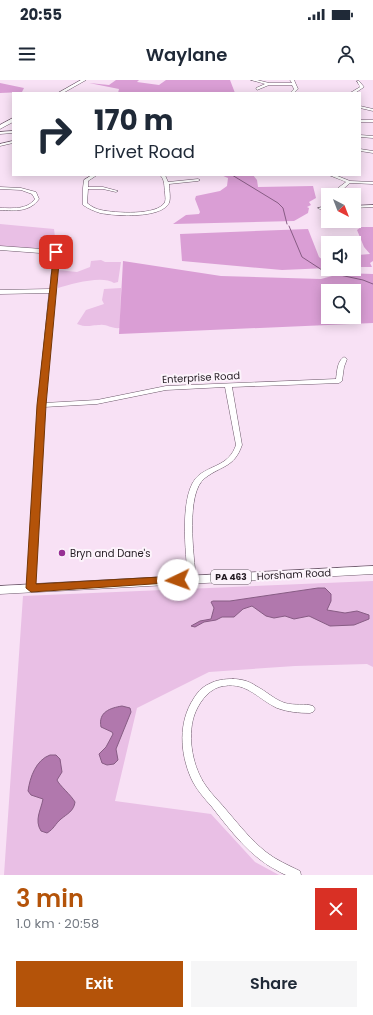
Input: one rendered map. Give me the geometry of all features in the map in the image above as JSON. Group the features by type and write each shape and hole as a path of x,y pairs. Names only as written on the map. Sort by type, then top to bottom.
{"main road":[{"path":"62,92 84,80"},
{"path":"0,127 12,121"},
{"name":"Horsham Road","path":"0,590 373,570"}],"street":[{"path":"253,80 269,84"},
{"path":"257,89 269,84 293,82 296,89 293,92"},
{"path":"357,91 362,86 358,82"},
{"path":"357,91 365,93"},
{"path":"361,107 372,110"},
{"path":"361,122 373,121"},
{"path":"0,133 12,132"},
{"path":"361,136 373,137"},
{"path":"0,146 12,142"},
{"path":"361,150 373,152"},
{"path":"92,176 86,180 85,204 91,210 106,213 136,213 156,210 165,205 168,200 167,183 163,176"},
{"path":"334,176 349,182 373,183"},
{"path":"167,183 198,180"},
{"path":"341,188 349,182"},
{"path":"0,188 34,192 37,199 33,204 26,207 12,210 0,209"},
{"path":"85,188 103,188 116,191"},
{"path":"361,206 373,206"},
{"path":"0,248 65,253"},
{"path":"31,588 41,405 56,252"},
{"path":"0,292 53,291"},
{"name":"Enterprise Road","path":"41,405 97,402 166,388 339,381 344,359"},
{"path":"192,579 188,541 192,490 196,482 228,464 237,453 239,445 228,385"},
{"path":"296,875 269,860 244,838 200,785 189,757 187,738 190,714 199,697 207,688 221,683 235,681 250,685 280,705 292,708 310,709"}],"shaded area":[{"path":"116,80 139,80 137,82 159,85 166,80 230,80 235,92 118,92 119,89 89,83 109,85"},
{"path":"0,83 24,88 22,92 0,93"},
{"path":"223,176 254,176 257,180 258,187 313,186 316,198 309,202 311,205 307,207 309,208 308,213 294,221 173,224 186,215 199,214 200,212 195,199 196,196 220,191 227,186 228,178"},
{"path":"0,224 54,229 57,252 0,247"},
{"path":"361,227 373,227 373,261 370,263 372,267 361,267 361,255 370,254 364,247 361,236 359,236 357,230"},
{"path":"308,229 319,257 321,259 321,268 282,270 182,261 180,234"},
{"path":"101,260 105,262 121,262 118,282 114,283 95,280 58,288 58,270 77,272 90,267 91,261"},
{"path":"123,261 221,276 321,279 332,276 361,276 361,274 373,274 373,323 361,324 361,284 321,284 321,324 350,324 119,334"},
{"path":"121,288 120,328 102,325 86,326 77,324 86,310 104,304 102,300 104,289"},
{"path":"373,581 373,667 367,664 295,666 209,672 137,708 115,801 211,814 255,862 279,875 4,875 23,596"},
{"path":"325,588 331,594 331,601 327,610 345,613 357,611 369,615 369,619 354,625 330,626 309,616 294,619 285,616 274,618 266,616 252,606 243,609 234,617 222,617 216,620 204,622 195,627 191,626 200,621 211,619 214,608 211,602 213,601 230,601"},
{"path":"122,706 130,708 131,712 116,749 118,760 114,764 107,765 102,763 99,754 106,747 113,734 112,732 101,727 101,718 103,714 109,710"},
{"path":"56,755 60,759 62,772 57,780 75,802 72,810 47,833 41,831 38,823 43,799 31,795 28,791 30,780 37,765 45,757"}],"waterway":[{"path":"234,176 278,203 283,208 287,224"},
{"path":"289,226 302,257 321,269"},
{"path":"344,276 373,284"}],"place":[{"name":"Bryn and Dane's","path":"62,553"}],"route":[{"path":"56,252 41,405 31,588 178,580"}]}
